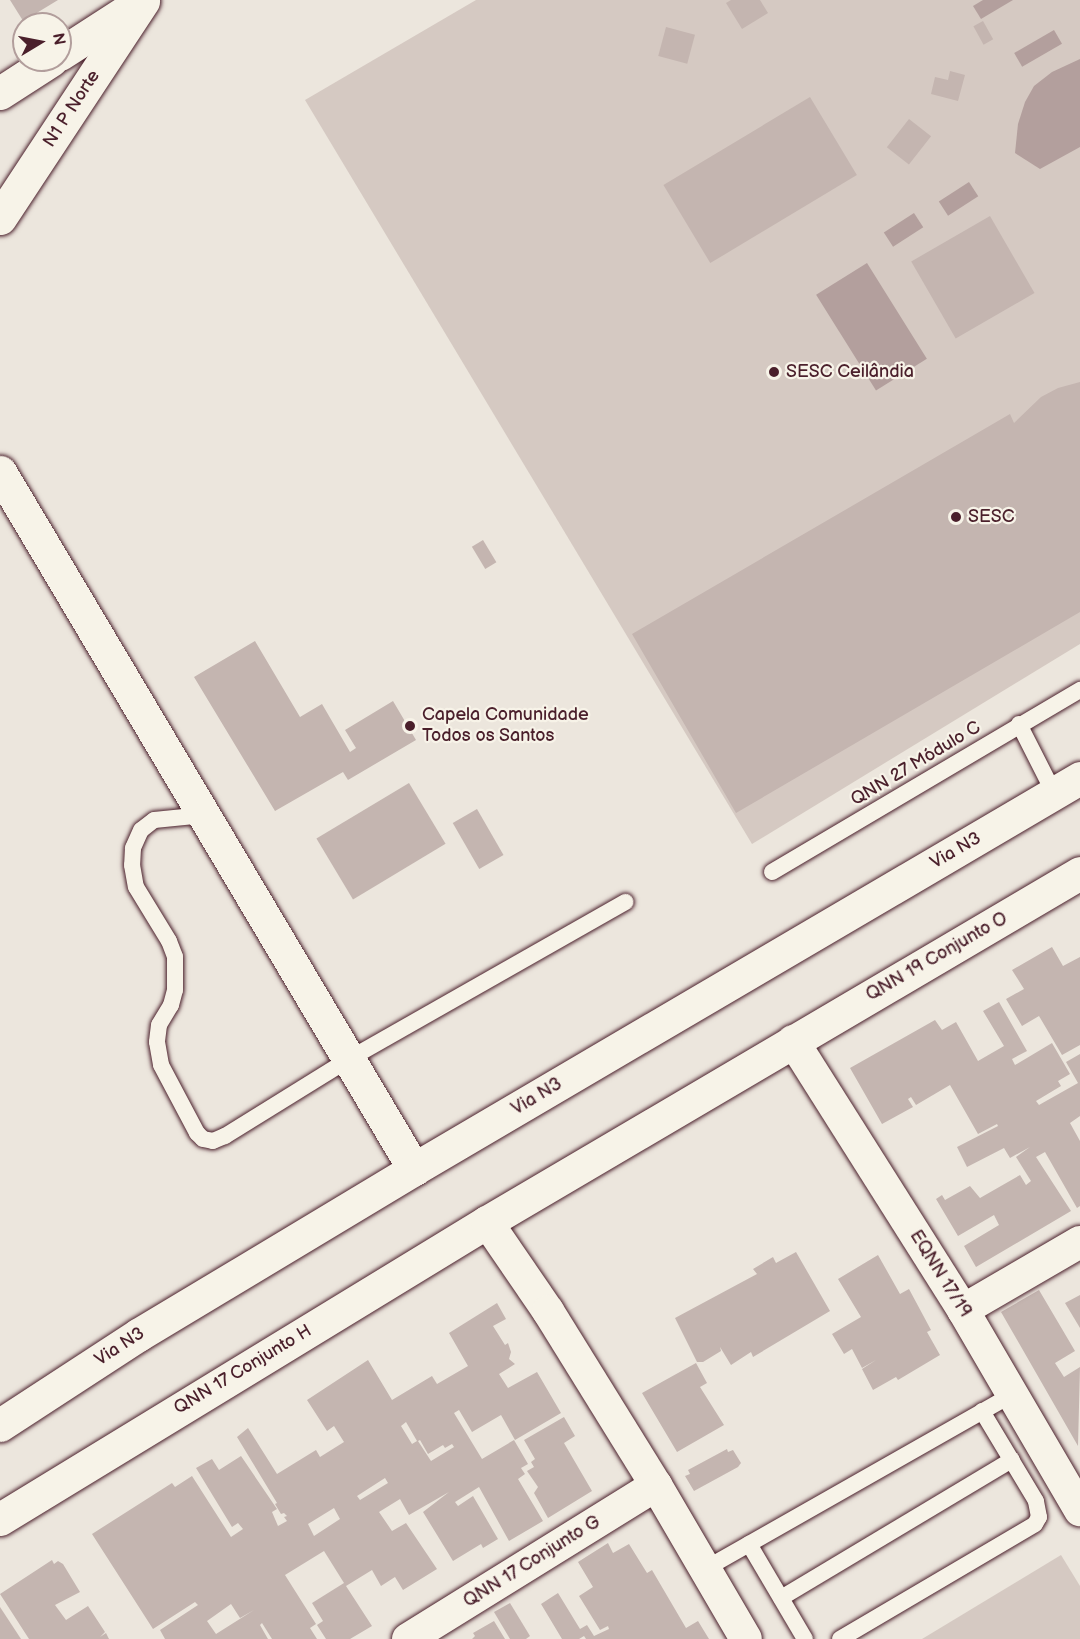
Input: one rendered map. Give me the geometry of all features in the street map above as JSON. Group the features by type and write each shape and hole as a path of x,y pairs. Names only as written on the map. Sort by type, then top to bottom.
{"main road":[{"name":"N1 P Norte","path":"72,46 144,0"},
{"name":"N1 P Norte","path":"0,218 144,0"},
{"path":"0,93 32,72"},
{"path":"0,472 414,1169"},
{"name":"Via N3","path":"0,1425 138,1335 414,1169 1067,786"},
{"path":"716,1087 812,1004 1080,849"},
{"name":"QNN 19 Conjunto O","path":"793,1041 1080,873"},
{"path":"487,1222 793,1041"},
{"name":"QNN 17 Conjunto H","path":"0,1519 487,1222"},
{"path":"0,1443 138,1335"}],"street":[{"name":"EQNN 17/19","path":"793,1041 963,1310 1080,1510"},
{"path":"487,1222 548,1311 656,1485 747,1639"},
{"path":"963,1310 1080,1242"},
{"name":"QNN 17 Conjunto G","path":"408,1639 656,1485"}],"lane":[{"name":"QNN 27 Módulo C","path":"772,873 1019,724 1080,690"},
{"path":"1019,724 1067,786"},
{"path":"204,815 154,820 141,830 133,848 132,865 136,886 170,941 176,957 175,990 171,1005 159,1025 157,1042 161,1065 197,1133 203,1139 213,1141 225,1136 349,1059 626,902"},
{"path":"705,1569 1012,1394"},
{"path":"840,1639 1035,1524 1039,1517 1039,1508 982,1411"},
{"path":"781,1598 1012,1460"},
{"path":"749,1544 805,1639"}],"shaded area":[{"name":"SESC Ceilândia","path":"476,0 1080,0 1080,644 752,844 305,100"},
{"path":"983,0 1013,0 981,19 973,6"},
{"path":"1054,30 1062,44 1022,67 1014,53"},
{"path":"1080,59 1080,147 1040,169 1015,153 1018,124 1025,102 1034,86 1052,72"},
{"path":"969,182 978,196 948,216 939,202"},
{"path":"914,213 923,227 893,247 884,233"},
{"path":"867,263 927,359 876,391 816,295"},
{"path":"1061,1555 1080,1586 1080,1639 922,1639"}],"building":[{"path":"10,0 58,0 38,12 18,12"},
{"path":"731,0 760,0 768,13 742,29 726,3"},
{"path":"983,21 993,39 984,45 973,26"},
{"path":"666,27 695,35 687,64 658,56"},
{"path":"950,71 965,75 958,101 931,94 935,77 948,80"},
{"path":"810,97 857,175 710,263 663,185"},
{"path":"909,119 931,136 909,165 887,147"},
{"path":"990,216 1034,293 956,339 911,262"},
{"name":"SESC","path":"1080,382 1080,612 736,813 632,634 1010,414 1014,423 1041,397 1058,388"},
{"path":"483,540 496,562 485,569 472,547"},
{"path":"255,641 300,717 322,704 350,752 356,748 345,730 393,701 416,740 348,780 343,772 275,811 194,677"},
{"path":"409,783 446,844 353,899 316,839"},
{"path":"477,809 503,855 479,869 453,823"},
{"path":"1052,947 1063,966 1080,957 1080,1045 1062,1055 1039,1016 1022,1026 1006,999 1024,989 1012,970"},
{"path":"999,1002 1027,1051 1012,1059 1015,1065 1052,1043 1070,1074 1058,1081 1061,1086 1036,1101 1039,1105 1078,1083 1066,1062 1080,1054 1080,1116 1070,1123 1080,1141 1080,1206 1077,1208 1045,1152 1036,1157 1071,1211 976,1267 964,1246 999,1225 994,1215 958,1236 936,1199 942,1195 945,1200 970,1186 980,1198 1020,1175 1026,1185 1031,1181 1016,1157 1030,1147 1010,1158 1004,1148 967,1167 957,1147 998,1126 997,1124 978,1134 950,1085 916,1105 911,1097 908,1099 913,1107 882,1124 850,1068 935,1020 942,1030 956,1022 978,1061 1004,1046 983,1011"},
{"path":"796,1252 830,1311 753,1357 751,1352 731,1365 720,1347 721,1351 703,1362 697,1362 675,1318 757,1274 753,1269 773,1257 776,1263"},
{"path":"878,1255 900,1294 909,1289 931,1330 927,1332 940,1355 898,1380 896,1377 873,1390 862,1369 876,1360 862,1368 852,1349 844,1354 832,1334 861,1317 838,1279"},
{"path":"1039,1290 1075,1351 1055,1363 1064,1377 1080,1367 1078,1446 1001,1312"},
{"path":"1080,1295 1080,1328 1065,1303"},
{"path":"497,1303 506,1319 493,1326 505,1345 508,1343 511,1352 509,1359 515,1364 499,1374 508,1388 537,1372 561,1413 515,1440 501,1415 472,1432 459,1410 454,1413 482,1459 514,1440 528,1464 521,1468 525,1474 518,1479 543,1521 509,1541 479,1487 455,1502 458,1506 473,1496 498,1539 483,1548 481,1544 453,1561 423,1512 449,1492 409,1515 400,1499 379,1512 392,1531 406,1523 437,1569 403,1590 395,1577 381,1586 372,1570 346,1586 372,1626 350,1639 326,1639 317,1625 323,1621 312,1603 344,1583 324,1551 285,1575 316,1624 310,1628 317,1639 272,1639 262,1623 260,1625 268,1639 165,1639 160,1630 198,1605 195,1602 153,1629 92,1534 172,1483 175,1487 192,1476 231,1537 243,1529 238,1523 232,1527 196,1468 212,1459 219,1470 241,1456 277,1509 272,1512 278,1526 287,1521 284,1517 287,1516 284,1513 281,1514 275,1504 277,1503 237,1437 248,1428 277,1474 316,1450 320,1457 344,1442 334,1426 327,1431 307,1400 368,1360 392,1400 432,1376 437,1384 468,1366 449,1333","holes":["406,1422 417,1441 412,1444 401,1426","420,1440 428,1454 443,1445 445,1448 452,1444 454,1447 431,1461 418,1441","385,1478 388,1483 360,1500 357,1496","334,1508 340,1519 314,1536 308,1524","231,1604 240,1618 254,1610 216,1634 207,1621"]},
{"path":"696,1363 707,1383 700,1387 724,1425 677,1452 642,1393"},
{"path":"564,1417 575,1436 564,1443 592,1491 548,1518 534,1493 538,1487 527,1471 534,1467 531,1462 535,1459 524,1440"},
{"path":"727,1449 728,1452 733,1450 741,1463 738,1467 694,1491 685,1476 690,1474 688,1470"},
{"path":"608,1543 613,1553 629,1544 647,1573 652,1570 686,1628 698,1621 709,1639 586,1639 584,1636 579,1639 562,1639 541,1604 558,1593 580,1629 587,1625 594,1636 609,1629 608,1626 600,1630 579,1596 593,1587 578,1562"},
{"path":"52,1560 54,1564 58,1561 63,1564 80,1592 55,1605 66,1620 88,1606 105,1632 100,1637 106,1633 109,1639 29,1639 0,1594"},
{"path":"510,1603 530,1636 526,1639 510,1639 494,1612"},
{"path":"0,1607 21,1639 0,1639"},
{"path":"494,1621 505,1639 472,1639 475,1636 473,1633"}],"place":[{"name":"SESC Ceilândia","path":"774,372"},
{"name":"SESC","path":"956,517"},
{"name":"Capela Comunidade Todos os Santos","path":"410,726"}]}
